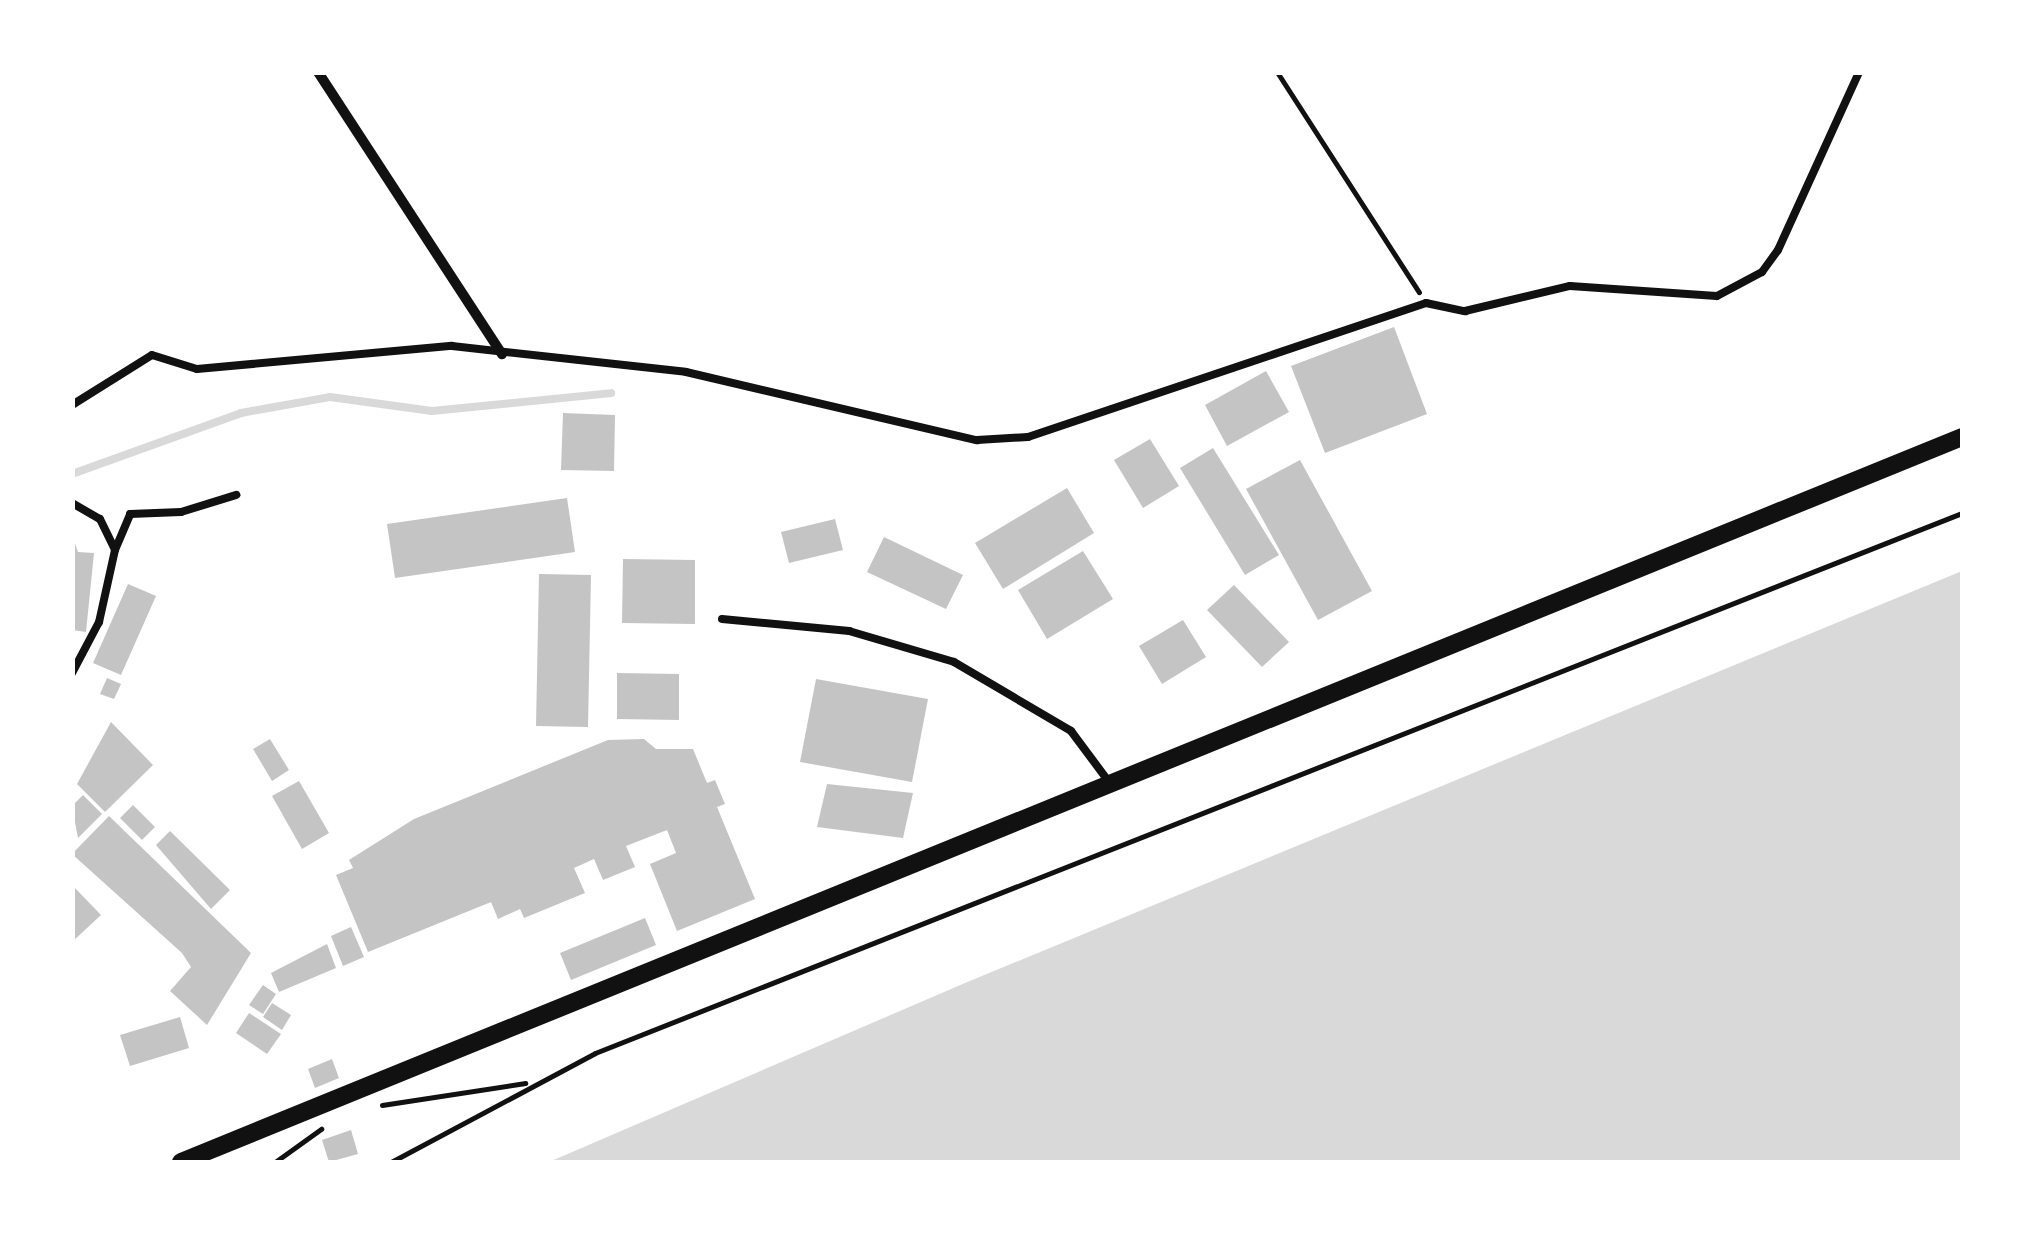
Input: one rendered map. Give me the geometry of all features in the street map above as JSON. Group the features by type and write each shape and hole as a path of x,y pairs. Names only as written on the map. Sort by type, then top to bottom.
{"street":[{"path":"318,72 502,354"},
{"path":"180,1162 1962,437"}],"lane":[{"path":"72,404 152,355 197,369 452,346 686,372 994,439 1151,400 1426,303 1465,311 1570,286 1691,300 1744,282 1778,250 1859,72"},
{"path":"72,673 98,622 115,550 130,514 181,512 236,495"},
{"path":"72,503 100,518 115,550"},
{"path":"722,618 849,631 954,662 1071,731 1112,786"}],"path":[{"path":"1277,72 1426,303"},
{"path":"391,1162 528,1082 1962,513"},
{"path":"373,1106 528,1082"},
{"path":"275,1162 325,1126"}],"shaded area":[{"path":"1962,571 1962,1162 549,1162 965,983"}],"building":[{"path":"1394,327 1427,414 1325,453 1291,366"},
{"path":"1266,371 1289,412 1227,446 1205,405"},
{"path":"563,413 615,415 614,471 561,470"},
{"path":"1150,439 1179,486 1143,508 1114,460"},
{"path":"1213,448 1279,555 1245,575 1180,468"},
{"path":"1300,460 1372,591 1318,620 1246,489"},
{"path":"1067,488 1094,533 1003,589 975,543"},
{"path":"567,498 575,552 395,578 387,524"},
{"path":"835,519 843,550 789,563 781,532"},
{"path":"72,535 78,552 94,553 86,632 72,630"},
{"path":"884,537 963,575 946,609 867,572"},
{"path":"1083,551 1113,599 1047,639 1018,590"},
{"path":"623,559 695,560 695,624 622,623"},
{"path":"539,574 591,575 588,727 536,726"},
{"path":"128,584 156,596 121,675 93,663"},
{"path":"1234,585 1289,642 1262,667 1207,610"},
{"path":"1183,620 1206,657 1162,684 1139,646"},
{"path":"617,673 679,674 679,720 617,719"},
{"path":"107,678 121,684 114,699 100,694"},
{"path":"816,679 928,699 912,782 800,762"},
{"path":"111,722 153,765 105,812 77,784"},
{"path":"270,739 289,770 272,781 253,749"},
{"path":"644,739 656,749 693,749 707,783 715,780 725,804 717,807 755,899 677,931 650,864 676,853 667,830 626,846 635,867 603,880 594,859 574,868 585,893 524,918 520,909 498,919 491,902 368,952 336,875 353,868 349,860 414,819 608,740"},
{"path":"299,781 329,833 302,849 272,796"},
{"path":"827,784 913,793 903,838 817,827"},
{"path":"83,795 102,814 78,838 72,806"},
{"path":"133,805 155,827 142,840 120,818"},
{"path":"109,816 251,953 207,1025 170,991 191,967 182,953 72,854"},
{"path":"170,831 230,890 211,909 156,845"},
{"path":"75,888 101,915 72,942 72,891"},
{"path":"645,918 656,945 571,980 560,953"},
{"path":"351,927 364,957 343,966 331,936"},
{"path":"327,944 336,968 279,992 271,973"},
{"path":"263,985 276,994 263,1014 249,1005"},
{"path":"272,1003 291,1015 282,1030 263,1017"},
{"path":"249,1013 281,1034 267,1054 236,1033"},
{"path":"180,1017 189,1048 130,1066 120,1035"},
{"path":"332,1059 339,1078 315,1088 308,1069"},
{"path":"351,1130 358,1154 329,1162 322,1140"}],"waterway":[{"path":"72,474 241,413 330,397 432,411 611,393"}]}
